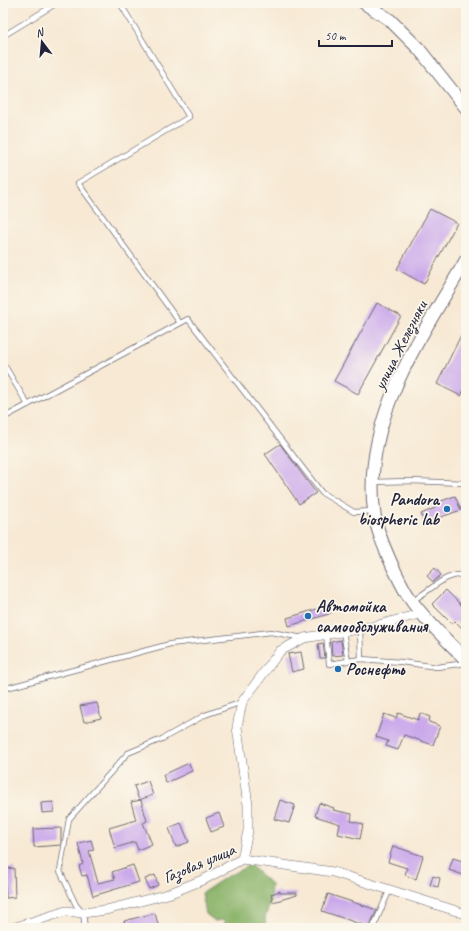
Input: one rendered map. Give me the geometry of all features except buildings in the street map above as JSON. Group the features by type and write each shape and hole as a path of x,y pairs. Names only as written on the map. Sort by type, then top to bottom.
{"street":[{"path":"364,3 390,20 419,49 466,108"},
{"name":"улица Железняки","path":"466,260 407,361 386,411 373,464 374,511 386,550 411,601 466,661"},
{"path":"242,859 248,831 248,805 237,726 242,702 280,651 304,638 326,633 343,632 398,622 423,613"},
{"name":"Газовая улица","path":"13,928 34,925 66,911 83,913 106,910 168,894 205,879 242,859 333,872 466,914"}],"lane":[{"path":"3,36 57,3"},
{"path":"120,3 189,117 78,183 180,323"},
{"path":"3,418 188,319 322,492 354,512 374,511"},
{"path":"3,363 28,405"},
{"path":"373,482 410,481 466,483"},
{"path":"411,601 424,595 445,577 466,576"},
{"path":"360,629 361,659"},
{"path":"3,689 170,644 271,632 304,638"},
{"path":"343,632 348,660"},
{"path":"326,633 329,664 361,659 401,662 437,667 466,661"},
{"path":"85,928 83,913 76,905 60,871 69,819 128,753 162,740 205,715 242,702"},
{"path":"373,928 390,889"}],"green space":[{"path":"250,865 271,884 270,902 265,918 266,928 225,928 224,920 215,921 206,914 202,893 226,877"}],"place":[{"name":"Pandora biospheric lab","path":"447,509"},
{"name":"Автомойка самообслуживания","path":"308,616"},
{"name":"Роснефть","path":"338,669"}]}
